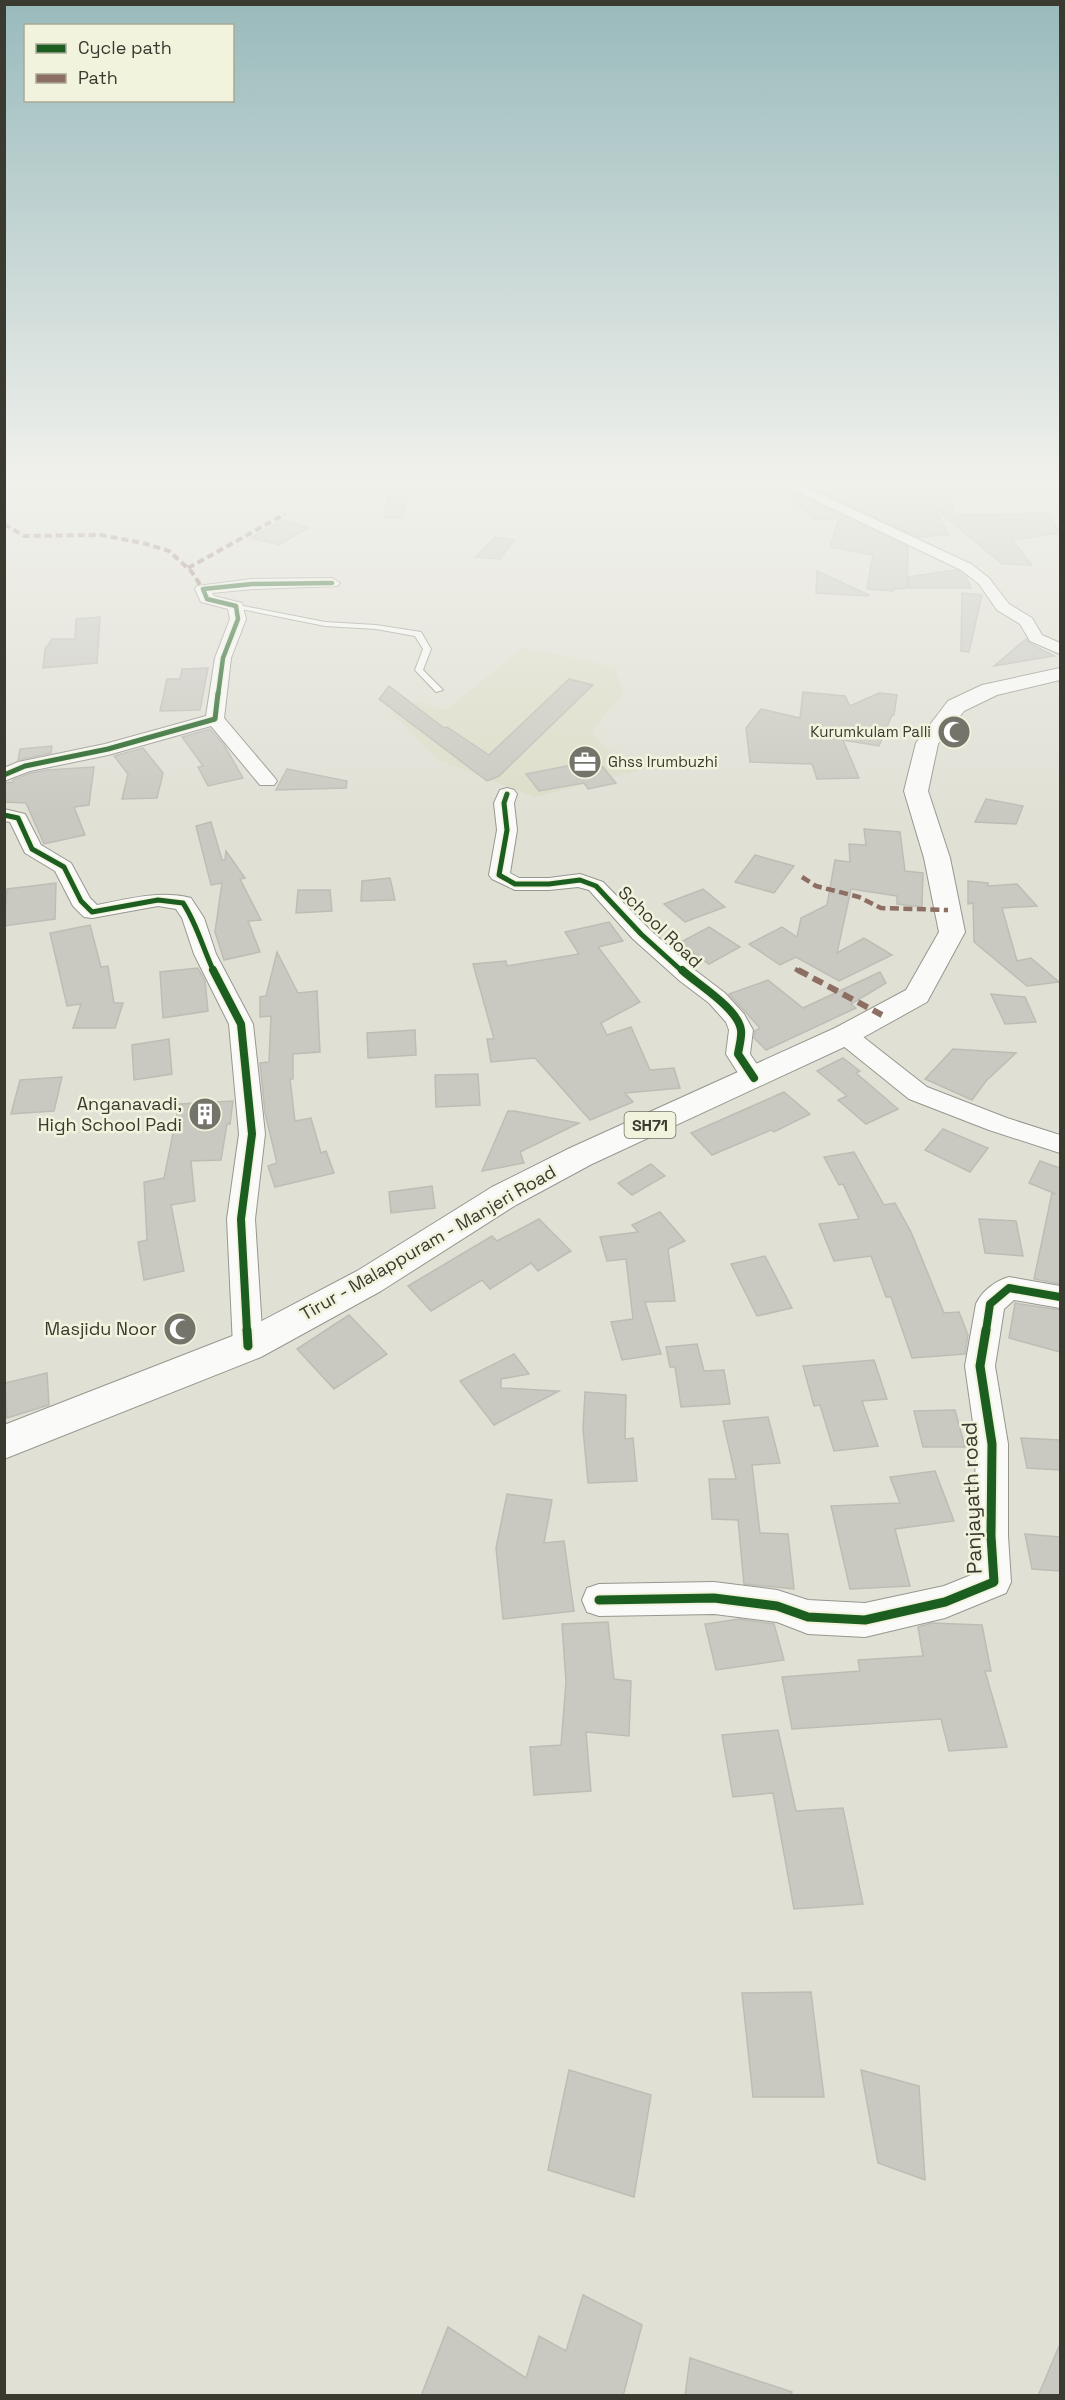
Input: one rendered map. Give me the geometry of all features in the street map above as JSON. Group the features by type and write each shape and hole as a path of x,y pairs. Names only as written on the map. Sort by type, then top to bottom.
{"main road":[{"name":"Tirur - Malappuram - Manjeri Road","path":"4,1442 248,1346 369,1281 504,1196 580,1156 845,1035 917,996 952,932 937,858 916,791 927,743 956,706 990,690 1060,674"}],"street":[{"path":"204,592 207,599 236,606 238,619 223,658 215,719 267,781"},
{"path":"992,592 1003,607 1026,621 1035,638 1060,649"},
{"path":"4,775 25,766 108,749 215,719"},
{"name":"School Road","path":"507,795 504,803 507,830 499,875 514,884 549,884 580,880 596,886 641,934 688,976 717,998 736,1019 741,1030 738,1054 754,1078"},
{"path":"4,815 18,818 32,849 64,867 81,902 92,912 158,900 183,903 193,918 205,954 242,1024 252,1134 242,1219 248,1346"},
{"path":"845,1035 918,1093 998,1124 1060,1144"},
{"name":"Panjayath road","path":"599,1600 714,1598 777,1606 808,1617 865,1620 945,1602 994,1582 991,1536 993,1444 980,1366 990,1304 1009,1288 1060,1297"}],"lane":[{"path":"236,606 325,624 376,627 418,634 427,649 419,670 439,690"}],"shaded area":[{"path":"523,647 615,667 623,693 591,732 605,747 637,771 535,797 438,760 393,713 416,701 446,710"}],"building":[{"path":"862,592 869,595 868,596 816,593"},
{"path":"962,593 982,595 969,652 961,651"},
{"path":"100,617 97,663 43,668 45,649 52,639 75,639 76,619"},
{"path":"1026,639 1029,643 1054,656 994,666"},
{"path":"208,668 200,710 160,711 167,679 180,679 182,669"},
{"path":"569,679 593,685 499,776 487,781 379,699 389,686 444,728 447,727 489,755"},
{"path":"803,692 845,696 850,706 879,693 897,695 894,715 892,715 879,746 843,740 859,778 817,779 812,764 750,762 746,728 761,709 800,718"},
{"path":"210,729 224,745 243,778 208,786 198,767 203,766 182,737"},
{"path":"52,746 51,753 18,760 20,749"},
{"path":"143,748 163,773 157,798 122,799 128,774 114,756"},
{"path":"597,760 616,783 588,789 584,783 539,791 526,774"},
{"path":"94,767 89,805 74,807 85,835 44,844 26,803 4,802 4,783 47,770"},
{"path":"287,769 347,781 346,788 276,790"},
{"path":"986,799 1023,806 1016,824 975,822"},
{"path":"211,822 222,860 225,860 226,851 245,878 240,879 261,920 248,921 260,952 224,960 215,932 222,883 211,885 196,826"},
{"path":"864,829 900,832 905,871 923,873 922,907 897,904 897,896 851,889 837,953 864,938 892,955 839,981 796,957 780,965 749,944 782,927 797,937 801,918 827,905 835,860 850,862 849,844 866,845"},
{"path":"755,855 794,866 774,893 735,882"},
{"path":"390,878 395,900 361,901 362,881"},
{"path":"968,881 988,883 988,886 1017,884 1037,906 1002,908 1017,961 1031,958 1059,982 1027,986 974,942 973,903 968,904"},
{"path":"56,883 55,919 4,926 7,889"},
{"path":"703,889 725,907 685,922 664,904"},
{"path":"298,890 330,890 332,911 296,913"},
{"path":"609,922 623,941 598,947 640,1002 601,1023 607,1035 631,1027 650,1070 674,1068 680,1088 625,1093 633,1102 590,1120 535,1058 491,1062 487,1039 494,1039 473,964 506,961 507,966 579,954 565,932"},
{"path":"90,925 101,967 108,966 114,1003 123,1003 115,1028 73,1028 81,1004 67,1006 50,933"},
{"path":"709,927 740,947 709,964 679,943"},
{"path":"277,952 298,993 317,991 320,1052 293,1054 293,1079 290,1079 295,1121 311,1118 321,1153 326,1151 334,1173 275,1187 268,1166 277,1163 265,1113 260,1063 269,1062 271,1016 260,1017 260,997 266,996"},
{"path":"198,968 205,981 208,1011 163,1018 160,972"},
{"path":"880,972 886,983 851,1004 856,1008 766,1050 754,1038 755,1031 760,1028 729,994 768,980 803,1008"},
{"path":"991,994 1025,997 1036,1022 1005,1024"},
{"path":"415,1030 416,1055 368,1058 367,1033"},
{"path":"169,1039 172,1074 134,1080 132,1045"},
{"path":"953,1049 1016,1053 986,1081 972,1100 925,1079"},
{"path":"843,1058 860,1071 856,1073 898,1109 866,1124 838,1100 847,1096 817,1071"},
{"path":"478,1074 480,1105 436,1107 435,1075"},
{"path":"62,1077 54,1111 11,1114 20,1080"},
{"path":"784,1092 810,1114 774,1132 771,1130 712,1155 691,1133"},
{"path":"233,1101 221,1160 191,1161 195,1201 171,1205 184,1271 144,1280 138,1242 147,1240 144,1182 164,1178 179,1104"},
{"path":"508,1111 579,1123 520,1152 524,1163 482,1171"},
{"path":"943,1129 988,1148 970,1172 925,1150"},
{"path":"854,1152 884,1205 895,1203 911,1232 944,1313 959,1312 968,1335 965,1354 912,1358 891,1297 886,1297 871,1256 834,1261 819,1224 859,1219 843,1184 839,1185 824,1157"},
{"path":"1040,1161 1060,1168 1060,1284 1034,1279 1052,1193 1056,1194 1029,1183"},
{"path":"651,1164 665,1176 632,1195 618,1183"},
{"path":"432,1186 435,1208 391,1213 389,1192"},
{"path":"660,1212 685,1241 668,1249 675,1301 645,1302 661,1354 622,1360 611,1322 633,1319 626,1259 607,1261 600,1237 638,1232 632,1225"},
{"path":"539,1219 571,1251 538,1271 531,1263 490,1289 482,1280 431,1311 408,1286 492,1236 497,1241"},
{"path":"979,1219 1016,1221 1023,1256 985,1253"},
{"path":"765,1256 792,1308 757,1316 731,1264"},
{"path":"1015,1303 1060,1310 1060,1352 1009,1338"},
{"path":"349,1315 387,1354 334,1389 297,1349"},
{"path":"697,1344 704,1371 724,1370 730,1404 681,1407 675,1367 670,1367 666,1347"},
{"path":"514,1354 529,1374 501,1379 501,1388 559,1391 494,1425 460,1381"},
{"path":"874,1360 887,1399 862,1401 878,1446 834,1451 820,1405 814,1406 803,1366"},
{"path":"47,1373 49,1405 7,1418 5,1383"},
{"path":"585,1392 626,1395 625,1439 633,1438 637,1481 588,1483 583,1429"},
{"path":"955,1410 965,1447 923,1447 914,1411"},
{"path":"768,1417 780,1463 752,1465 760,1533 788,1534 794,1589 744,1584 738,1520 712,1519 709,1479 736,1479 723,1421"},
{"path":"1021,1438 1060,1440 1060,1470 1027,1468"},
{"path":"935,1471 954,1521 895,1529 910,1586 850,1589 831,1506 900,1503 890,1477"},
{"path":"507,1494 552,1500 544,1543 564,1541 574,1611 503,1619 496,1548"},
{"path":"1025,1534 1060,1537 1060,1571 1032,1569"},
{"path":"739,1619 774,1624 784,1660 716,1670 705,1624"},
{"path":"608,1622 614,1679 631,1681 629,1736 586,1732 591,1791 534,1795 530,1747 561,1745 566,1682 562,1624"},
{"path":"932,1623 982,1625 991,1671 985,1671 1007,1747 949,1751 941,1719 792,1729 782,1677 860,1671 858,1660 923,1656 918,1627"},
{"path":"778,1730 796,1811 843,1808 863,1904 794,1909 773,1793 733,1797 722,1735"},
{"path":"811,1992 824,2097 753,2097 742,1993"},
{"path":"569,2070 651,2095 634,2197 548,2170"},
{"path":"861,2070 919,2086 925,2180 878,2163"},
{"path":"583,2295 642,2325 623,2396 421,2396 448,2327 526,2378 539,2336 566,2351"},
{"path":"1060,2344 1060,2396 1038,2396"},
{"path":"690,2358 792,2392 791,2396 685,2396"}],"marked path":[{"path":"802,877 816,886 859,897 881,908 948,910"},
{"path":"795,969 882,1015"}],"cycle path":[{"path":"4,775 25,766 108,749 215,719 223,658 238,619 236,606 207,599 204,592"},
{"path":"507,794 504,803 507,830 499,875 515,884 549,884 580,880 596,886 641,934 688,976 717,998 736,1019 741,1030 738,1054 754,1078"},
{"path":"4,815 18,818 32,849 64,867 81,901 92,912 158,900 183,903 193,918 205,954 241,1024 252,1134 241,1219 248,1346"},
{"path":"599,1600 714,1598 777,1606 808,1617 865,1620 945,1602 994,1582 991,1536 992,1444 980,1366 990,1304 1009,1288 1060,1297"}],"place":[{"name":"Kurumkulam Palli","path":"954,732"},
{"name":"Ghss Irumbuzhi","path":"585,762"},
{"name":"Anganavadi, High School Padi","path":"205,1114"},
{"name":"Masjidu Noor","path":"180,1329"}]}
